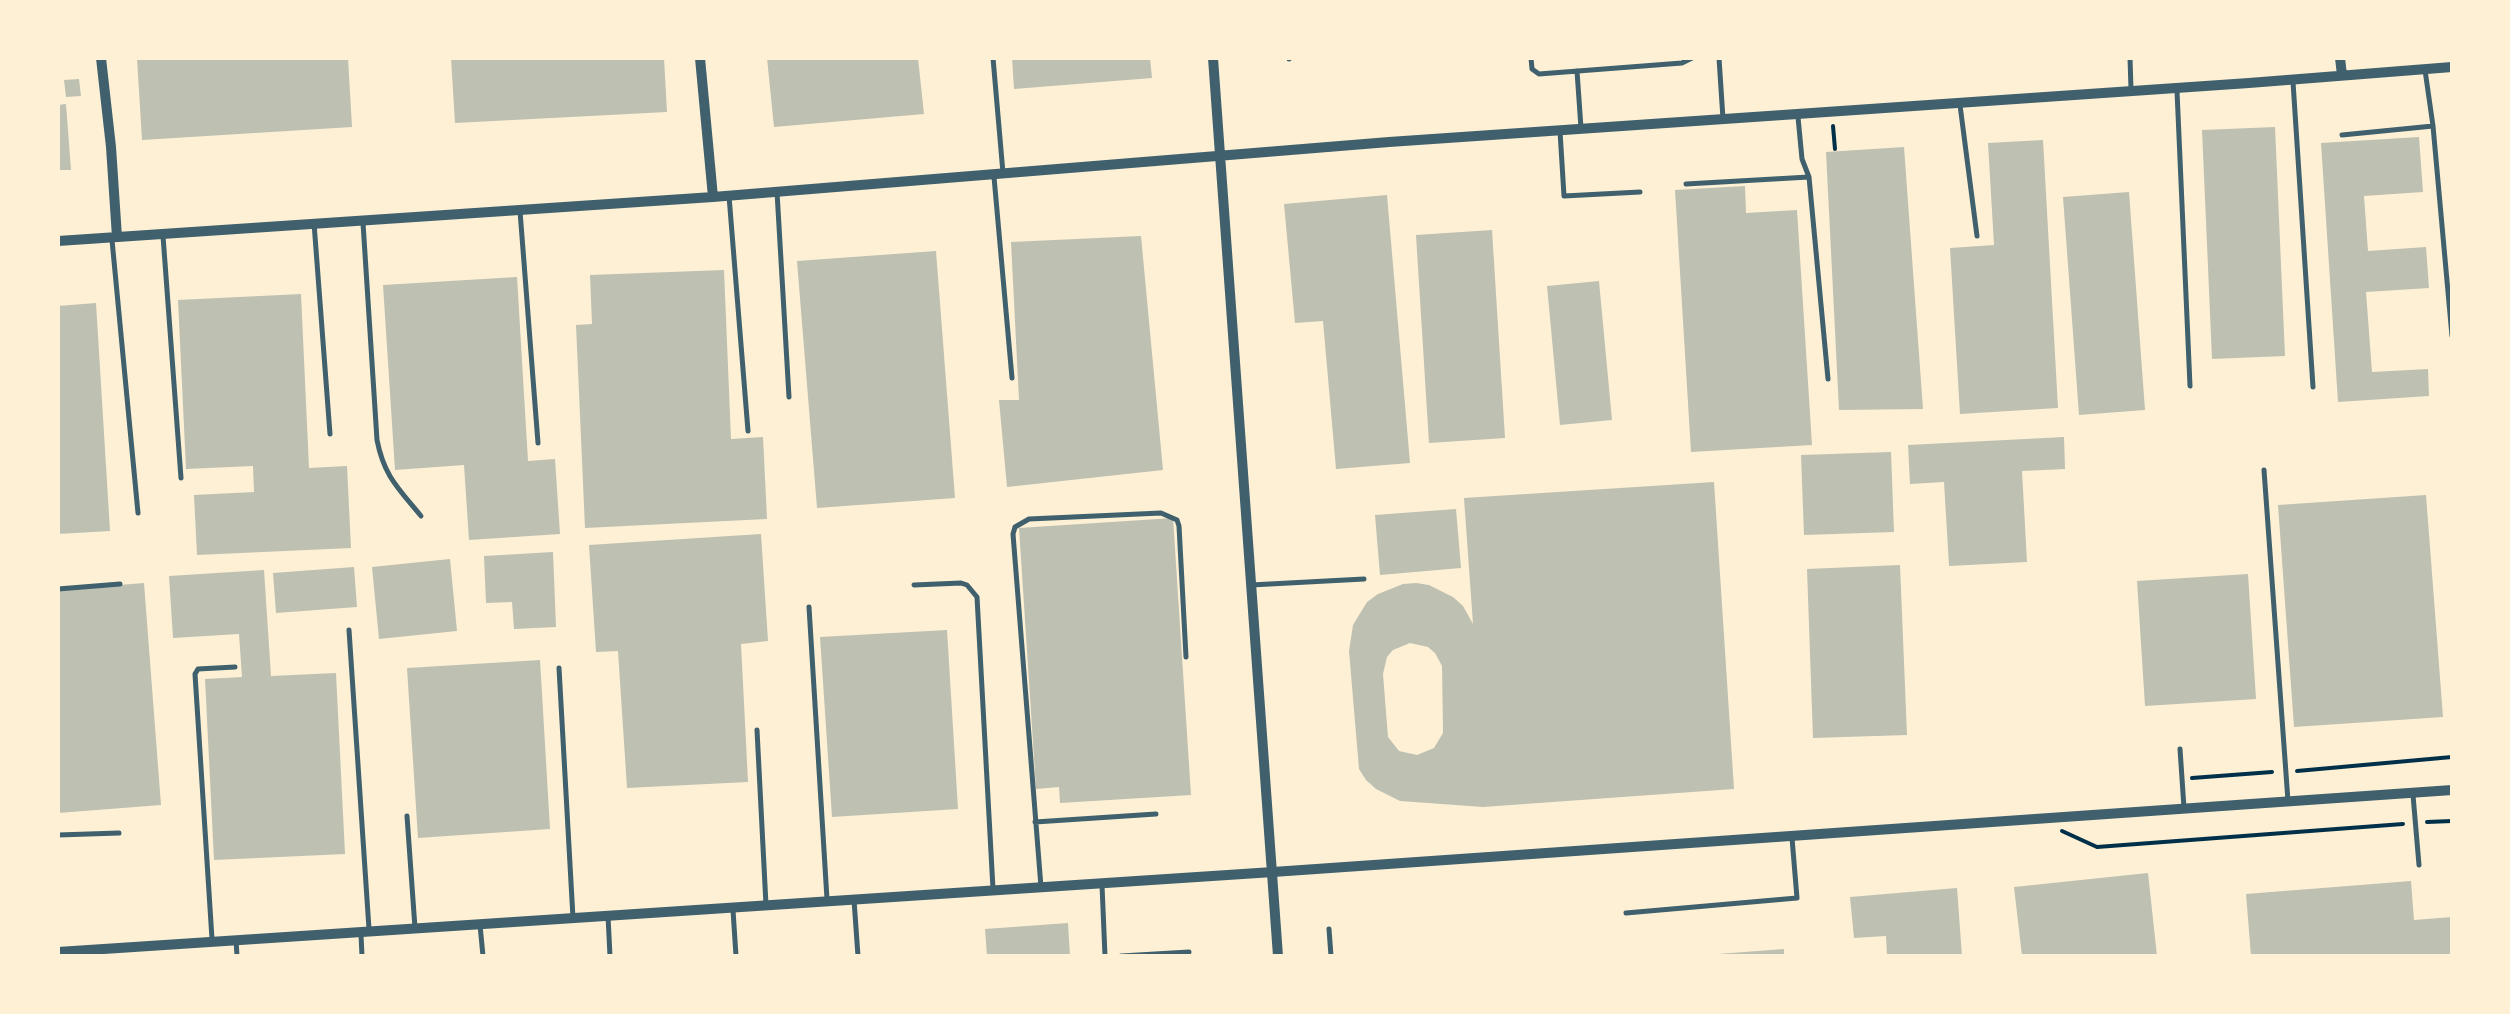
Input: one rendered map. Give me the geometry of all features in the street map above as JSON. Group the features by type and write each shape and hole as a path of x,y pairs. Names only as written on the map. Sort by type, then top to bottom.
{"street":[{"path":"100,58 115,237"},
{"path":"700,58 714,197"},
{"path":"1213,58 1278,956"},
{"path":"2340,58 2342,75"},
{"path":"58,241 729,196 1389,142 2452,67"},
{"path":"58,952 117,952 236,940 2452,790"}],"lane":[{"path":"993,58 1012,378"},
{"path":"1531,58 1536,74 1682,63 1692,58"},
{"path":"1719,58 1724,119"},
{"path":"2130,58 2132,90"},
{"path":"2424,69 2433,126 2452,336"},
{"path":"1577,71 1581,130"},
{"path":"2292,79 2312,387"},
{"path":"2177,88 2190,386"},
{"path":"1960,102 1976,236"},
{"path":"1798,114 1802,159 1810,176 1828,380"},
{"path":"2342,135 2433,126"},
{"path":"1560,131 1564,196 1640,192"},
{"path":"1686,184 1810,176"},
{"path":"776,192 789,398"},
{"path":"729,196 748,431"},
{"path":"520,210 538,443"},
{"path":"363,220 379,451 387,475 421,516"},
{"path":"314,223 330,434"},
{"path":"162,233 180,478"},
{"path":"115,237 138,512"},
{"path":"2264,470 2288,801"},
{"path":"1041,887 1016,526 1030,519 1160,512 1177,520 1186,657"},
{"path":"1252,585 1364,579"},
{"path":"914,585 961,582 977,598 993,890"},
{"path":"58,589 120,584"},
{"path":"809,607 827,901"},
{"path":"349,630 365,932 362,956"},
{"path":"212,942 194,680 198,669 236,667"},
{"path":"559,668 573,918"},
{"path":"758,730 766,905"},
{"path":"2180,749 2184,808"},
{"path":"2412,792 2419,865"},
{"path":"1035,822 1156,814"},
{"path":"407,816 415,928"},
{"path":"58,835 118,832"},
{"path":"1626,912 1797,898 1792,835"},
{"path":"1102,883 1106,956"},
{"path":"854,900 858,956"},
{"path":"733,907 736,956"},
{"path":"608,916 610,956"},
{"path":"480,924 484,956"},
{"path":"1329,929 1331,956"},
{"path":"236,940 236,956"},
{"path":"1121,956 1189,952"}],"path":[{"path":"1832,111 1835,149"},
{"path":"2182,778 2452,757"},
{"path":"2034,817 2097,848 2452,821"}],"building":[{"path":"137,58 348,58 352,127 142,140"},
{"path":"451,58 664,58 667,112 455,123"},
{"path":"767,58 918,58 924,114 774,127"},
{"path":"1012,58 1150,58 1152,78 1014,89"},
{"path":"79,79 81,96 66,97 64,80"},
{"path":"66,104 71,170 58,170 58,105"},
{"path":"2275,127 2285,356 2212,359 2202,130"},
{"path":"2419,137 2423,192 2364,196 2368,251 2426,247 2429,288 2366,292 2372,372 2428,369 2429,396 2338,402 2321,143"},
{"path":"2043,140 2058,408 1960,414 1950,248 1994,245 1988,143"},
{"path":"1904,147 1923,409 1839,410 1826,152"},
{"path":"1745,186 1746,213 1797,210 1812,445 1691,452 1675,190"},
{"path":"2129,192 2145,410 2079,415 2063,197"},
{"path":"1387,195 1410,463 1336,469 1323,321 1295,323 1284,204"},
{"path":"1492,230 1505,438 1429,443 1416,235"},
{"path":"1141,236 1163,470 1007,487 999,400 1019,400 1011,242"},
{"path":"936,251 955,498 817,508 797,261"},
{"path":"724,270 731,439 763,437 767,519 585,528 576,325 592,324 590,275"},
{"path":"517,277 528,461 555,459 560,534 469,540 464,465 395,470 383,285"},
{"path":"1599,281 1612,420 1560,425 1547,286"},
{"path":"301,294 309,468 347,466 351,548 197,555 194,495 254,492 253,466 186,469 178,300"},
{"path":"96,303 110,531 58,534 58,306"},
{"path":"2064,437 2065,469 2022,471 2027,562 1949,566 1944,482 1910,484 1908,445"},
{"path":"1891,452 1894,532 1804,535 1801,455"},
{"path":"1714,482 1734,789 1483,807 1400,801 1366,780 1359,769 1349,651 1353,625 1367,602 1378,594 1416,583 1453,597 1473,624 1464,498","holes":["1410,643 1428,647 1442,666 1443,733 1434,748 1417,755 1399,751 1388,737 1383,674 1393,650"]},
{"path":"2426,495 2443,717 2294,727 2278,505"},
{"path":"1456,509 1461,568 1380,575 1375,515"},
{"path":"1173,518 1191,795 1060,803 1059,787 1036,789 1019,528"},
{"path":"761,534 768,641 741,644 748,782 627,788 618,651 596,652 589,545"},
{"path":"553,552 556,627 514,629 512,602 486,603 484,556"},
{"path":"450,559 457,631 379,639 372,567"},
{"path":"1900,565 1907,735 1813,738 1807,569"},
{"path":"354,567 357,607 276,613 273,573"},
{"path":"264,570 271,676 336,673 345,854 214,860 205,679 242,677 239,634 173,638 169,576"},
{"path":"2248,574 2256,699 2145,706 2137,581"},
{"path":"144,583 161,805 58,813 58,590"},
{"path":"947,630 958,809 832,817 820,637"},
{"path":"540,660 550,829 418,838 407,668"},
{"path":"2148,873 2157,956 2022,956 2014,887"},
{"path":"2411,881 2414,920 2452,917 2452,956 2251,956 2246,894"},
{"path":"1957,888 1962,956 1887,956 1886,936 1854,938 1850,897"},
{"path":"1068,923 1070,956 987,956 985,929"},
{"path":"1784,949 1784,956 1718,956 1718,954"}]}
